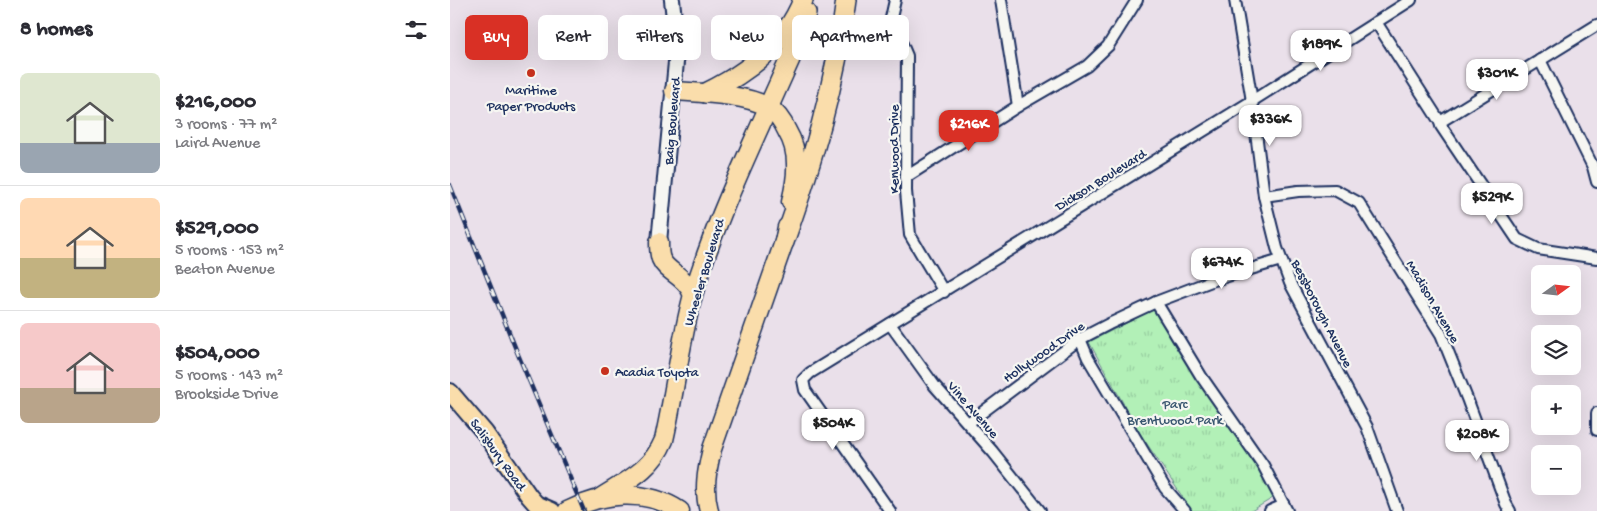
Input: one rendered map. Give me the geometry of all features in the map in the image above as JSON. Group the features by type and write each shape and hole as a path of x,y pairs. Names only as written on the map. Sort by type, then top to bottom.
{"highway":[{"path":"706,93 739,75 773,46 789,27 802,0"},
{"name":"Wheeler Boulevard","path":"600,498 646,468 657,456 666,432 681,348 693,295 707,251 797,40 809,0"},
{"path":"708,511 706,479 712,449 797,204 823,120 838,55 846,0"},
{"path":"674,91 706,93 749,100 768,108 778,116 791,137 796,155 795,184 784,242"},
{"path":"659,242 662,262 685,282 693,295"},
{"path":"567,511 600,498 619,495 657,500 680,511"}],"main road":[{"name":"Salisbury Road","path":"526,511 518,490 464,421 450,392 485,433 529,496 536,504 552,511"}],"street":[{"name":"Baig Boulevard","path":"659,242 676,62 676,37 672,0"},
{"name":"Kenwood Drive","path":"895,0 891,18 907,56 906,191 910,235 944,292"},
{"path":"1001,0 1018,106"},
{"path":"906,177 1018,106 1086,66 1108,46 1137,0"},
{"name":"Bessborough Avenue","path":"1234,0 1252,101 1264,196 1280,260 1290,283 1368,427 1397,511"},
{"name":"Dickson Boulevard","path":"890,511 805,390 803,380 810,373 1252,101 1411,0"},
{"path":"1376,22 1441,126 1517,238 1538,249 1597,258"},
{"path":"1440,122 1597,25"},
{"path":"1540,60 1593,167 1597,182"},
{"name":"Madison Avenue","path":"1264,196 1335,190 1359,203 1441,334 1510,511"},
{"name":"Hollywood Drive","path":"968,423 1080,339 1156,302 1214,280 1280,260"},
{"path":"1156,302 1201,376 1263,465 1285,508 1270,511"},
{"name":"Vine Avenue","path":"890,324 934,384 993,452 1040,511"},
{"path":"1080,339 1088,358 1165,488 1184,511"},
{"path":"1597,414 1597,430"}],"green space":[{"name":"Parc Brentwood Park","path":"1158,307 1278,495 1251,511 1192,511 1141,435 1089,342"}],"railway":[{"path":"450,185 517,352 584,511"}],"place":[{"name":"Maritime Paper Products","path":"531,73"},
{"name":"Acadia Toyota","path":"605,371"}]}
